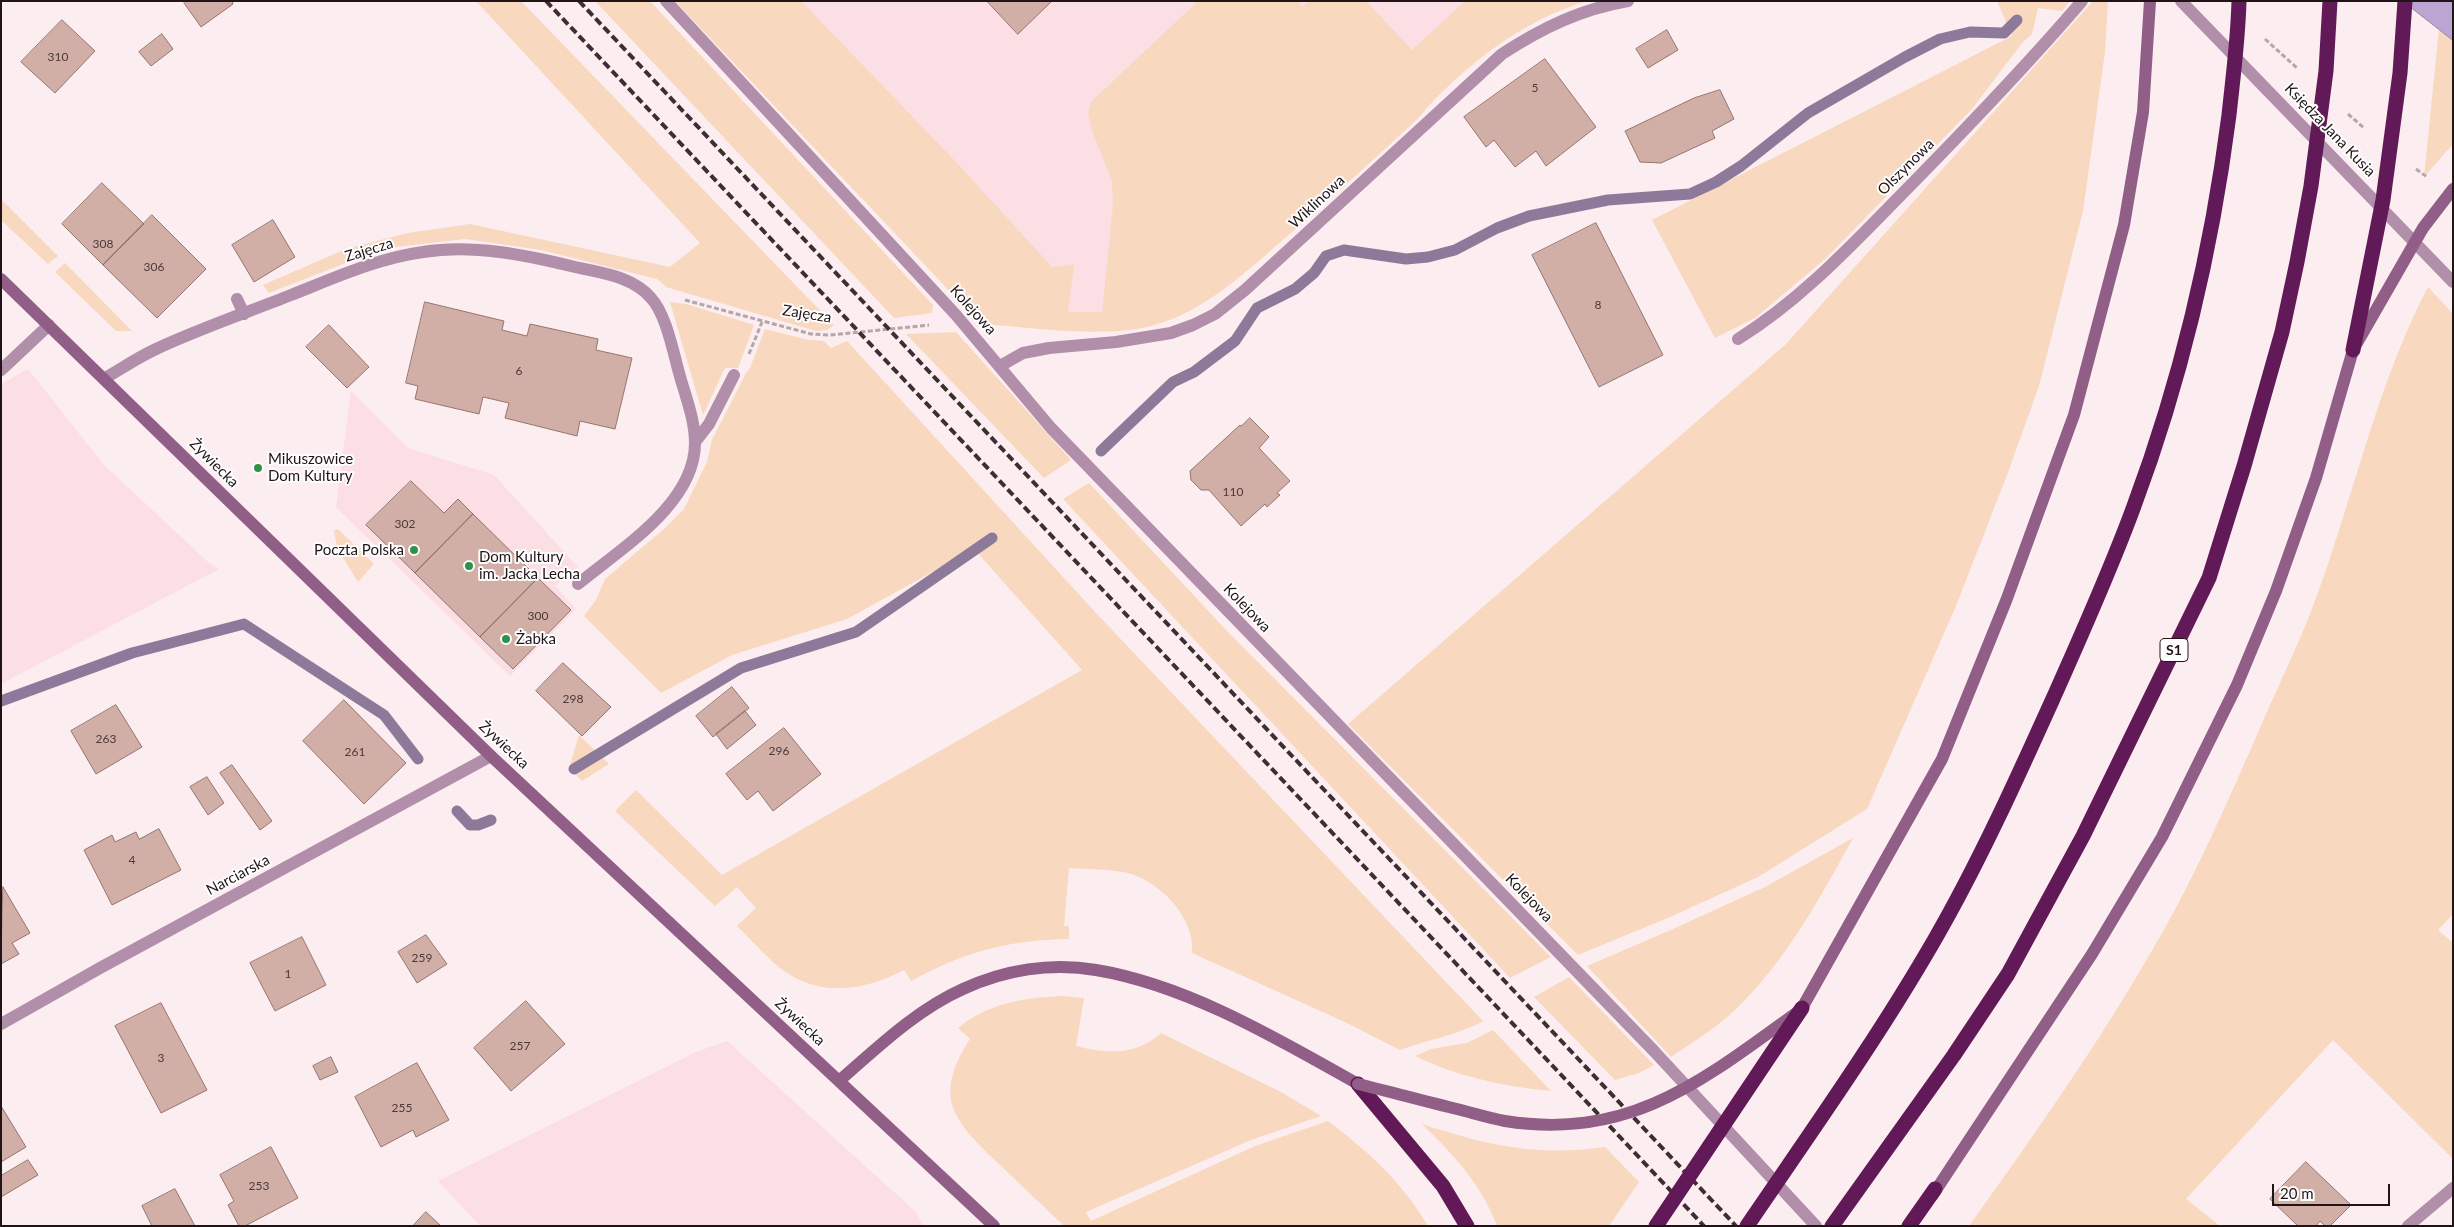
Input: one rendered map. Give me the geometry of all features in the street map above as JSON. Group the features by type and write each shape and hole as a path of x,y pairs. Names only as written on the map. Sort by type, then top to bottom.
{"highway":[{"path":"1747,1226 1845,1083 1936,937 2020,774 2081,637 2134,506 2176,379 2204,268 2226,138 2238,38 2239,1"},
{"name":"S1","path":"1832,1226 1954,1055 2008,974 2082,836 2208,578 2244,466 2279,342 2297,262 2312,176 2326,71 2330,1"},
{"path":"2353,350 2383,200 2400,73 2405,1"},
{"path":"1656,1226 1802,1008"},
{"path":"1358,1084 1443,1186 1467,1226"},
{"path":"1909,1226 1935,1189"}],"main road":[{"path":"839,1081 912,1019 962,989 1011,972 1037,968 1095,970 1133,979 1202,1004 1306,1054 1358,1084 1504,1121 1539,1125 1579,1124 1613,1119 1641,1110 1684,1089 1750,1046 1802,1008 1942,759 2006,601 2074,415 2124,225 2142,112 2150,1"},
{"path":"1918,1226 1935,1189 2092,954 2162,837 2237,685 2276,591 2316,478 2353,350 2423,228 2453,189"},
{"name":"Żywiecka","path":"1,279 105,378 320,591 491,756 991,1225"}],"street":[{"name":"Kolejowa","path":"666,1 956,315 1051,428 1653,1050 1816,1226"},
{"name":"Wiklinowa","path":"1000,366 1023,353 1049,348 1116,342 1171,333 1193,326 1215,314 1245,290 1502,54 1534,33 1568,17 1602,6 1628,1"},
{"name":"Olszynowa","path":"1738,338 1768,320 1833,264 1979,116 2082,1"},
{"name":"Księdza Jana Kusia","path":"2181,1 2453,282"},
{"name":"Zajęcza","path":"105,378 153,351 244,314 375,264 423,252 460,249 550,261 620,278 640,287 653,300 661,316 691,413 695,442 693,463 687,481 676,499 661,516 578,584"},
{"path":"238,299 244,314"},
{"path":"1,370 49,326"},
{"path":"695,442 709,424 734,375"},
{"name":"Narciarska","path":"1,1024 100,968 491,756"},
{"path":"2408,1226 2453,1188"}],"path":[{"path":"2259,33 2301,72"},
{"path":"2343,110 2350,116"},
{"name":"Zajęcza","path":"653,300 676,298 811,334 830,335 936,325 956,315"},
{"path":"734,375 743,370 762,322"}],"shaded area":[{"path":"476,1 521,1 834,325 827,330 816,331 666,287 657,279 541,250 465,239 395,247 348,262 269,293 263,285 346,249 408,233 470,224 670,267 700,243"},
{"path":"595,1 650,1 933,305 932,313 894,318"},
{"path":"675,1 801,1 956,162 1052,267 1074,265 1068,312 1102,312 1113,206 1112,181 1091,128 1088,113 1091,102 1198,1 1298,1 1303,6 1309,1 1366,1 1412,50 1465,1 1588,1 1546,17 1525,28 1469,67 1378,156 1239,277 1208,300 1191,310 1155,325 1136,329 1099,332 1061,331 985,324 976,319"},
{"path":"684,1 1566,1 1502,34 1143,318 979,313"},
{"path":"1997,1 2070,1 2062,11 2038,8 2032,34 2022,43 1972,109 1825,259 1755,318 1715,338 1652,220 2012,36"},
{"path":"2093,1 2108,1 2105,52 2083,211 2039,386 1956,606 1867,809 1758,877 1670,917 1578,955 1348,724 1786,344"},
{"path":"2403,1 2453,1 2453,40"},
{"path":"2439,29 2453,40 2453,144 2424,177"},
{"path":"1,199 58,256 48,264 1,220"},
{"path":"65,263 132,331 116,331 55,272"},
{"path":"2428,287 2453,314 2453,914 2438,930 2453,943 2453,1159 2333,1040 2186,1199 2220,1226 1969,1226 2045,1119 2117,1010 2175,911 2200,861 2310,614 2339,532 2378,407 2409,326"},
{"path":"670,302 686,304 754,325 738,368 725,368 703,415"},
{"path":"765,329 809,340 824,341 831,348 847,341 1096,613 1483,1021 1453,1034 1400,1050 1347,1023 1192,953 1192,939 1188,926 1172,901 1161,891 1149,882 1136,876 1123,872 1096,869 1069,868 1064,926 1069,926 1069,939 1006,945 968,955 949,962 911,981 904,970 890,977 861,986 831,988 817,986 802,981 780,968 737,926 756,908 737,887 715,906 615,811 636,790 722,875 1082,670 974,549 847,619 732,655 661,693 584,616 596,600 605,579 664,529 684,509 707,462 712,440 750,368"},
{"path":"956,332 1071,460 1044,478 906,334"},
{"path":"28,369 104,465 208,562 219,569 1,684 1,384"},
{"path":"351,391 408,448 494,475 578,567 555,586 576,609 510,676 336,507"},
{"path":"1089,483 1227,631 1551,957 1510,978 1063,499"},
{"path":"338,529 374,564 358,582 337,548 334,530"},
{"path":"579,735 609,764 582,781 569,768"},
{"path":"1853,838 1815,906 1770,971 1728,1017 1671,1057 1587,966 1765,887"},
{"path":"1569,977 1654,1065 1639,1073 1615,1080 1534,997"},
{"path":"1061,996 1084,998 1076,1046 1099,1051 1121,1051 1141,1046 1161,1033 1281,1092 1321,1116 1251,1140 1086,1212 1091,1221 1255,1146 1328,1121 1383,1168 1407,1195 1428,1226 1064,1226 971,1136 960,1122 950,1094 952,1078 958,1060 970,1039 958,1028 994,1007 1020,1000"},
{"path":"1493,1030 1551,1091 1481,1080 1448,1070 1415,1056 1431,1049 1467,1043"},
{"path":"727,1041 916,1212 924,1226 480,1226 438,1181 696,1052"},
{"path":"1422,1124 1468,1138 1534,1150 1580,1150 1605,1147 1639,1182 1609,1226 1497,1226 1491,1211 1466,1171"}],"building":[{"path":"186,1 232,1 233,4 201,27 184,3"},
{"path":"987,1 1052,1 1018,34"},
{"path":"62,20 95,51 55,93 21,62"},
{"path":"1667,30 1678,50 1648,68 1636,49"},
{"path":"162,34 173,49 151,66 139,52"},
{"path":"1545,59 1596,127 1546,166 1536,151 1515,167 1494,140 1486,147 1464,117"},
{"path":"1720,90 1734,119 1712,131 1715,138 1661,163 1640,162 1625,131 1694,98"},
{"path":"102,183 144,224 103,265 62,224"},
{"path":"152,215 206,269 157,318 103,265"},
{"path":"273,220 295,257 254,282 232,245"},
{"path":"1596,223 1663,355 1599,387 1532,255"},
{"path":"425,302 504,321 502,330 527,336 530,324 598,339 596,350 632,358 615,429 580,421 577,436 505,418 509,403 483,397 479,414 415,399 418,386 406,383"},
{"path":"329,325 369,367 347,388 306,347"},
{"path":"1250,418 1269,437 1259,448 1290,481 1277,493 1280,495 1267,507 1265,504 1241,526 1209,490 1201,490 1191,480 1190,471"},
{"path":"411,481 444,513 458,499 473,514 415,573 366,525"},
{"path":"473,514 538,578 480,637 415,573"},
{"path":"538,578 571,610 513,669 480,637"},
{"path":"563,663 611,707 582,736 536,691"},
{"path":"732,687 749,708 713,737 696,716"},
{"path":"344,700 406,763 364,804 303,741"},
{"path":"116,705 142,747 96,774 71,731"},
{"path":"745,711 756,725 727,749 716,734"},
{"path":"784,728 821,774 773,811 758,791 747,800 726,774"},
{"path":"232,765 272,821 260,830 220,773"},
{"path":"207,777 224,803 208,815 190,787"},
{"path":"159,829 181,870 112,905 84,850 112,835 115,842 136,832 139,839"},
{"path":"3,887 30,933 12,943 19,954 1,964"},
{"path":"426,935 447,964 417,983 398,952"},
{"path":"302,937 326,985 275,1011 250,963"},
{"path":"526,1001 565,1044 511,1091 474,1048"},
{"path":"161,1003 207,1090 161,1113 115,1026"},
{"path":"331,1057 338,1072 320,1080 313,1066"},
{"path":"417,1063 449,1120 416,1137 413,1130 381,1147 355,1097"},
{"path":"1,1106 26,1147 1,1162"},
{"path":"271,1147 298,1198 245,1226 239,1226 228,1205 234,1201 220,1175"},
{"path":"28,1160 38,1175 1,1197 1,1176"},
{"path":"2306,1162 2351,1205 2330,1226 2325,1226 2320,1221 2316,1226 2298,1226 2270,1199"},
{"path":"175,1189 195,1226 152,1226 142,1206"},
{"path":"426,1212 441,1226 413,1226"}],"waterway":[{"path":"1101,451 1173,382 1194,372 1235,341 1257,308 1295,289 1314,273 1326,256 1344,250 1406,259 1428,257 1455,250 1497,228 1529,216 1608,200 1690,194 1716,182 1741,166 1808,113 1905,57 1940,39 1970,32 2004,33 2017,20"},
{"path":"574,769 741,668 856,632 992,538"},
{"path":"1,701 132,653 244,624 384,715 418,759"},
{"path":"457,811 470,825 478,825 491,820"}],"railway":[{"path":"546,1 1704,1226"},
{"path":"579,1 1736,1226"}],"place":[{"name":"Mikuszowice Dom Kultury","path":"258,468"},
{"name":"Poczta Polska","path":"414,550"},
{"name":"Dom Kultury im. Jacka Lecha","path":"469,566"},
{"name":"Żabka","path":"506,639"}]}
